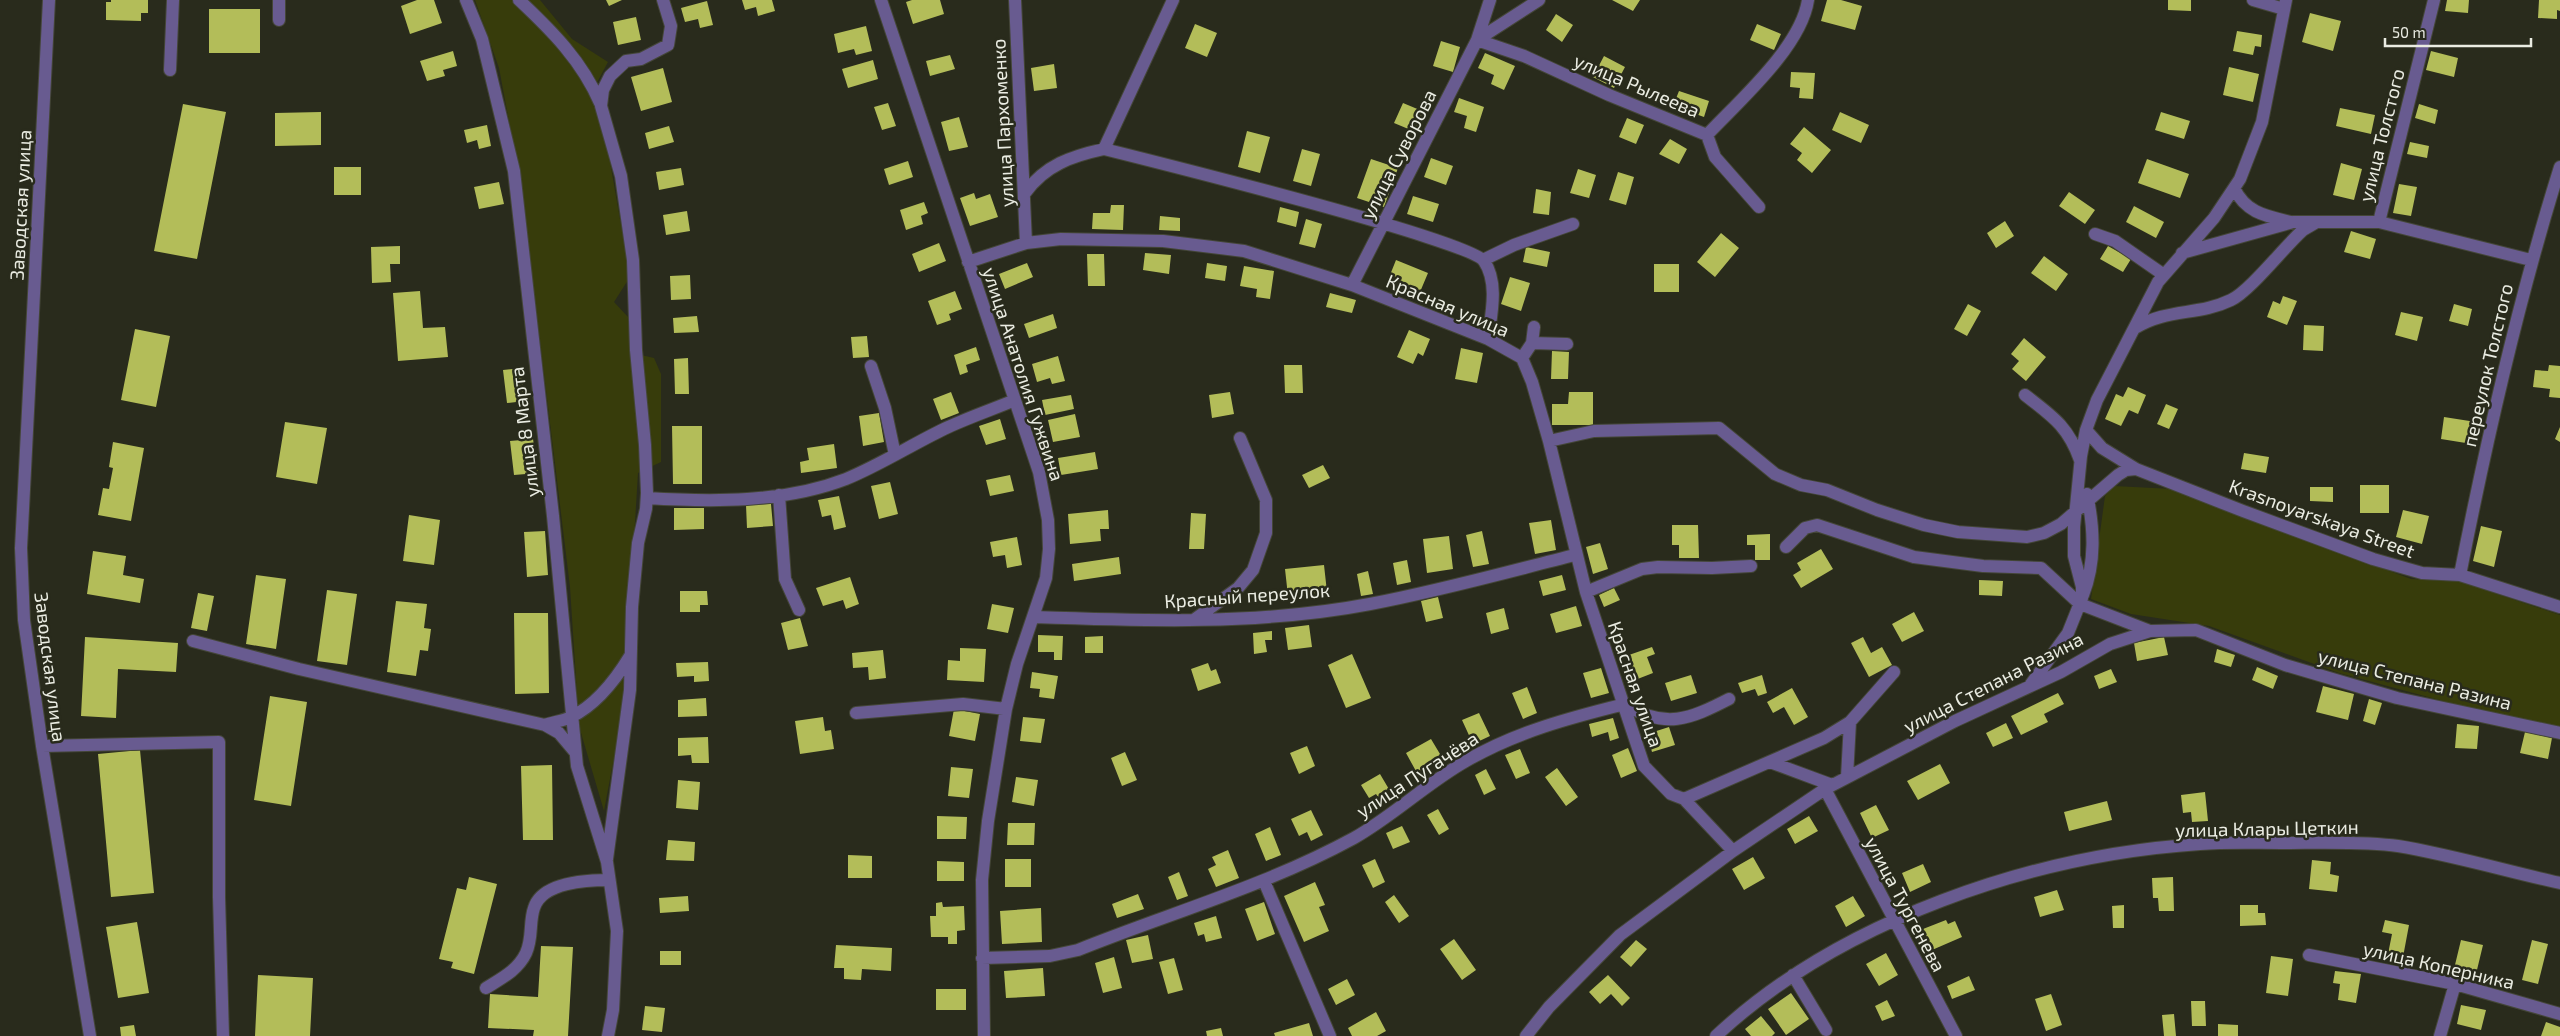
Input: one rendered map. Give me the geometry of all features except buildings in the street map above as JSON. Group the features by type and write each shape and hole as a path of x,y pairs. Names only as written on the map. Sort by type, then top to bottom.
{"street":[{"name":"Заводская улица","path":"49,0 21,548 24,620 42,746 90,1036"},
{"path":"170,70 173,0"},
{"path":"279,0 279,20"},
{"path":"519,0 545,24 585,70 601,106"},
{"name":"улица 8 Марта","path":"607,862 625,742 630,690 632,607 638,542 647,498 645,445 636,350 633,260 621,176 601,106 603,90 610,76 626,61 641,59 668,45 671,26 663,0"},
{"name":"улица Анатолия Гужвина","path":"881,0 1039,472 1048,520 1049,549 1046,578 1017,664 1006,709 988,821 982,880 984,1036"},
{"name":"улица Пархоменко","path":"1015,0 1026,244"},
{"path":"1104,149 1173,0"},
{"name":"улица Суворова","path":"1352,285 1477,40 1490,0"},
{"path":"1477,40 1539,0"},
{"name":"улица Рылеева","path":"1477,40 1524,56 1609,95 1706,135 1760,78 1783,50 1797,31 1808,0"},
{"path":"2081,601 2082,587 2074,556 2075,511 2080,462 2086,430 2097,400 2133,329 2164,275 2182,252 2214,218 2240,179 2262,122 2285,4 2253,0"},
{"name":"улица Толстого","path":"2379,222 2434,0"},
{"name":"улица 8 Марта","path":"469,3 482,39 514,170 553,516 575,752 577,766 607,862 617,931 613,1010 608,1036"},
{"path":"1706,135 1715,157 1759,206"},
{"path":"1025,193 1038,176 1049,168 1083,154 1104,149 1384,224 1465,250 1483,260 1489,271 1493,294 1488,339"},
{"name":"переулок Толстого","path":"2460,575 2480,476 2531,260 2560,167"},
{"path":"2234,188 2241,201 2253,210 2293,222"},
{"name":"улица Толстого","path":"2182,252 2293,222 2379,222 2531,260"},
{"path":"2133,329 2160,315 2201,310 2232,300 2303,230 2316,222"},
{"path":"1483,260 1514,245 1573,224"},
{"path":"2095,234 2115,240 2164,275"},
{"name":"Красная улица","path":"968,262 1026,244 1061,239 1163,240 1244,251 1352,285 1488,339 1522,358 1532,382 1549,441 1575,555 1586,592 1625,704 1644,766 1671,794 1684,799 1733,851"},
{"path":"1522,358 1532,343 1534,327"},
{"path":"1532,343 1567,344"},
{"path":"871,366 885,408 895,455"},
{"path":"2025,395 2061,423 2074,442 2088,499 2093,532 2090,576 2068,633 2029,687"},
{"path":"647,498 710,501 779,495 845,479 946,428 1015,400"},
{"path":"1549,441 1594,431 1719,428 1775,474 1801,485 1827,490 1877,510 1924,525 1958,532 2027,537 2061,524 2088,499 2126,470 2136,469"},
{"name":"Krasnoyarskaya Street","path":"2086,430 2102,448 2136,469 2373,559 2422,573 2460,575 2560,607"},
{"path":"1195,619 1238,588 1253,570 1266,534 1266,500 1240,438"},
{"path":"779,495 785,579 799,610"},
{"path":"1786,547 1805,528 1817,525 1914,557 1983,566 2041,568 2081,601 2150,631"},
{"name":"Красный переулок","path":"1034,617 1121,620 1278,616 1369,604 1575,555"},
{"path":"1586,592 1642,569 1658,567 1712,568 1751,566"},
{"name":"улица Степана Разина","path":"1526,1036 1549,1007 1620,935 1733,851 1828,787 1955,721 2061,672 2110,644 2150,631 2196,630 2285,665 2397,698 2560,733"},
{"path":"193,641 300,669 545,725 559,733 575,752"},
{"path":"545,725 572,717 599,696 619,674 631,654"},
{"path":"1684,799 1824,738 1850,722 1894,672"},
{"path":"1625,704 1644,716 1682,719 1704,712 1729,699"},
{"path":"856,713 953,704 988,705 1006,709"},
{"name":"улица Пугачёва","path":"982,958 1050,956 1078,950 1264,881 1355,837 1464,761 1508,738 1556,721 1625,704"},
{"path":"1847,777 1850,722"},
{"path":"42,746 219,742 219,897 223,1036"},
{"path":"1770,762 1828,787"},
{"name":"улица Тургенева","path":"1828,787 1893,921 1956,1036"},
{"name":"улица Клары Цеткин","path":"1716,1036 1793,976 1821,957 1893,921 1988,885 2068,864 2137,851 2201,844 2302,843 2397,846 2560,883"},
{"path":"486,988 517,967 526,952 532,930 534,907 542,897 569,883 584,880 609,880"},
{"path":"1264,881 1330,1036"},
{"name":"улица Коперника","path":"2310,955 2455,984 2560,1014"},
{"path":"1793,976 1826,1030"},
{"path":"2440,1036 2455,984"}],"green space":[{"path":"475,0 540,0 572,39 608,62 592,92 608,150 630,277 614,302 628,317 641,355 654,358 661,374 661,462 638,473 624,704 604,811 579,726 570,587 521,185 499,68"},
{"path":"2114,486 2173,489 2411,579 2458,581 2560,615 2560,727 2484,712 2339,673 2209,626 2131,614 2091,599 2105,496"}]}
